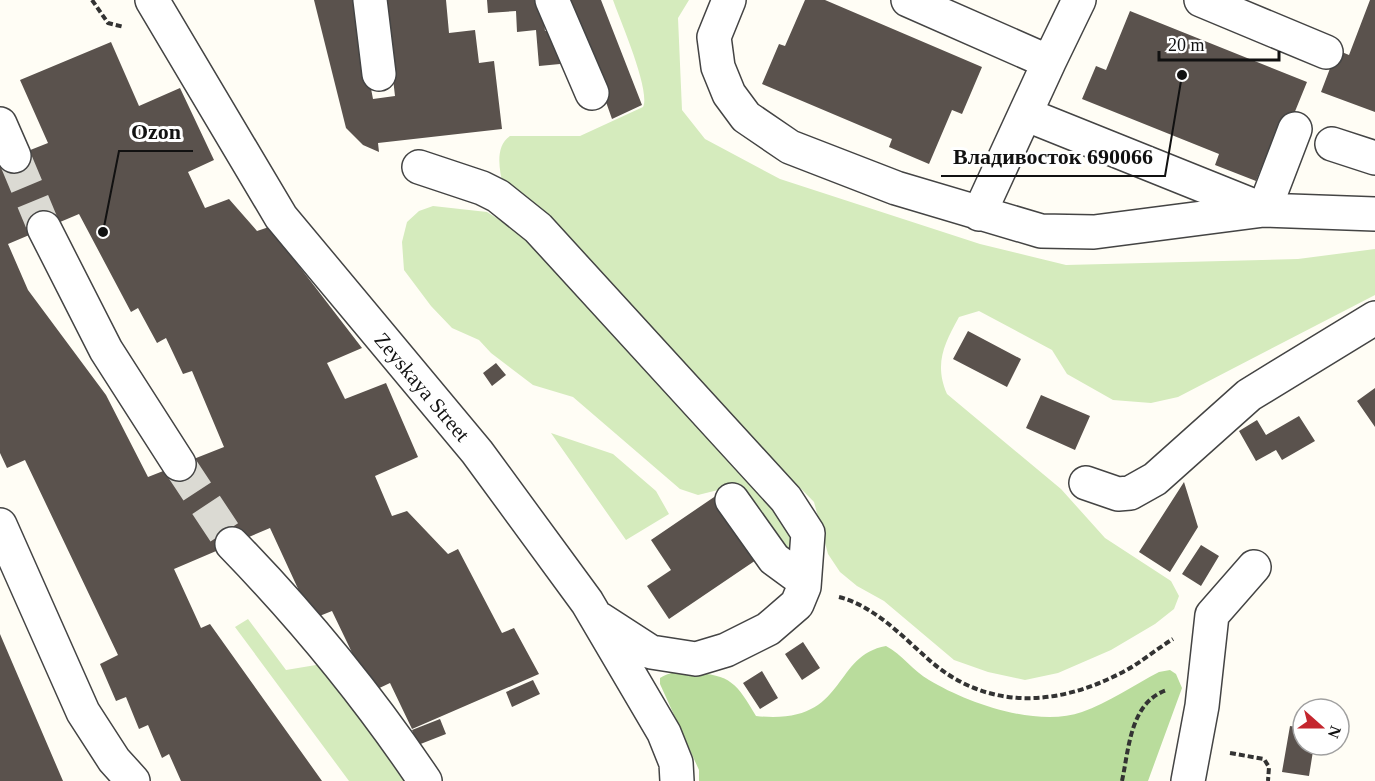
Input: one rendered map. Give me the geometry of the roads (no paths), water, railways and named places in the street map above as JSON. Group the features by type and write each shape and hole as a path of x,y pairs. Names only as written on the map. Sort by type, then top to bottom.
{"lane":[{"name":"Zeyskaya Street","path":"152,0 281,217 477,452 587,602 664,733 676,763 677,781"},
{"path":"370,0 379,74"},
{"path":"552,0 592,93"},
{"path":"729,0 714,37 718,67 729,94 746,117 790,147 896,188 1041,231 1094,232 1264,210 1375,214"},
{"path":"908,0 1050,62"},
{"path":"979,214 1079,0"},
{"path":"1201,0 1326,52"},
{"path":"1025,114 1264,210"},
{"path":"0,124 14,156"},
{"path":"1264,210 1295,129"},
{"path":"1332,144 1375,158"},
{"path":"419,167 490,192 538,228 786,499 808,533 801,592 768,629 726,650 696,658 669,657 651,652 596,617"},
{"path":"44,228 106,350 179,465"},
{"path":"1086,483 1118,494 1130,493 1155,479 1249,395 1375,318"},
{"path":"732,500 774,559 801,592"},
{"path":"0,525 83,712 114,760 134,781"},
{"path":"232,544 288,602 394,735 424,781"},
{"path":"1188,781 1205,678 1212,615 1254,567"}],"tunnel":[{"path":"14,156 44,228"},
{"path":"179,464 232,544"}],"place":[{"name":"Владивосток 690066","path":"1182,75"},
{"name":"Ozon","path":"103,232"}]}
